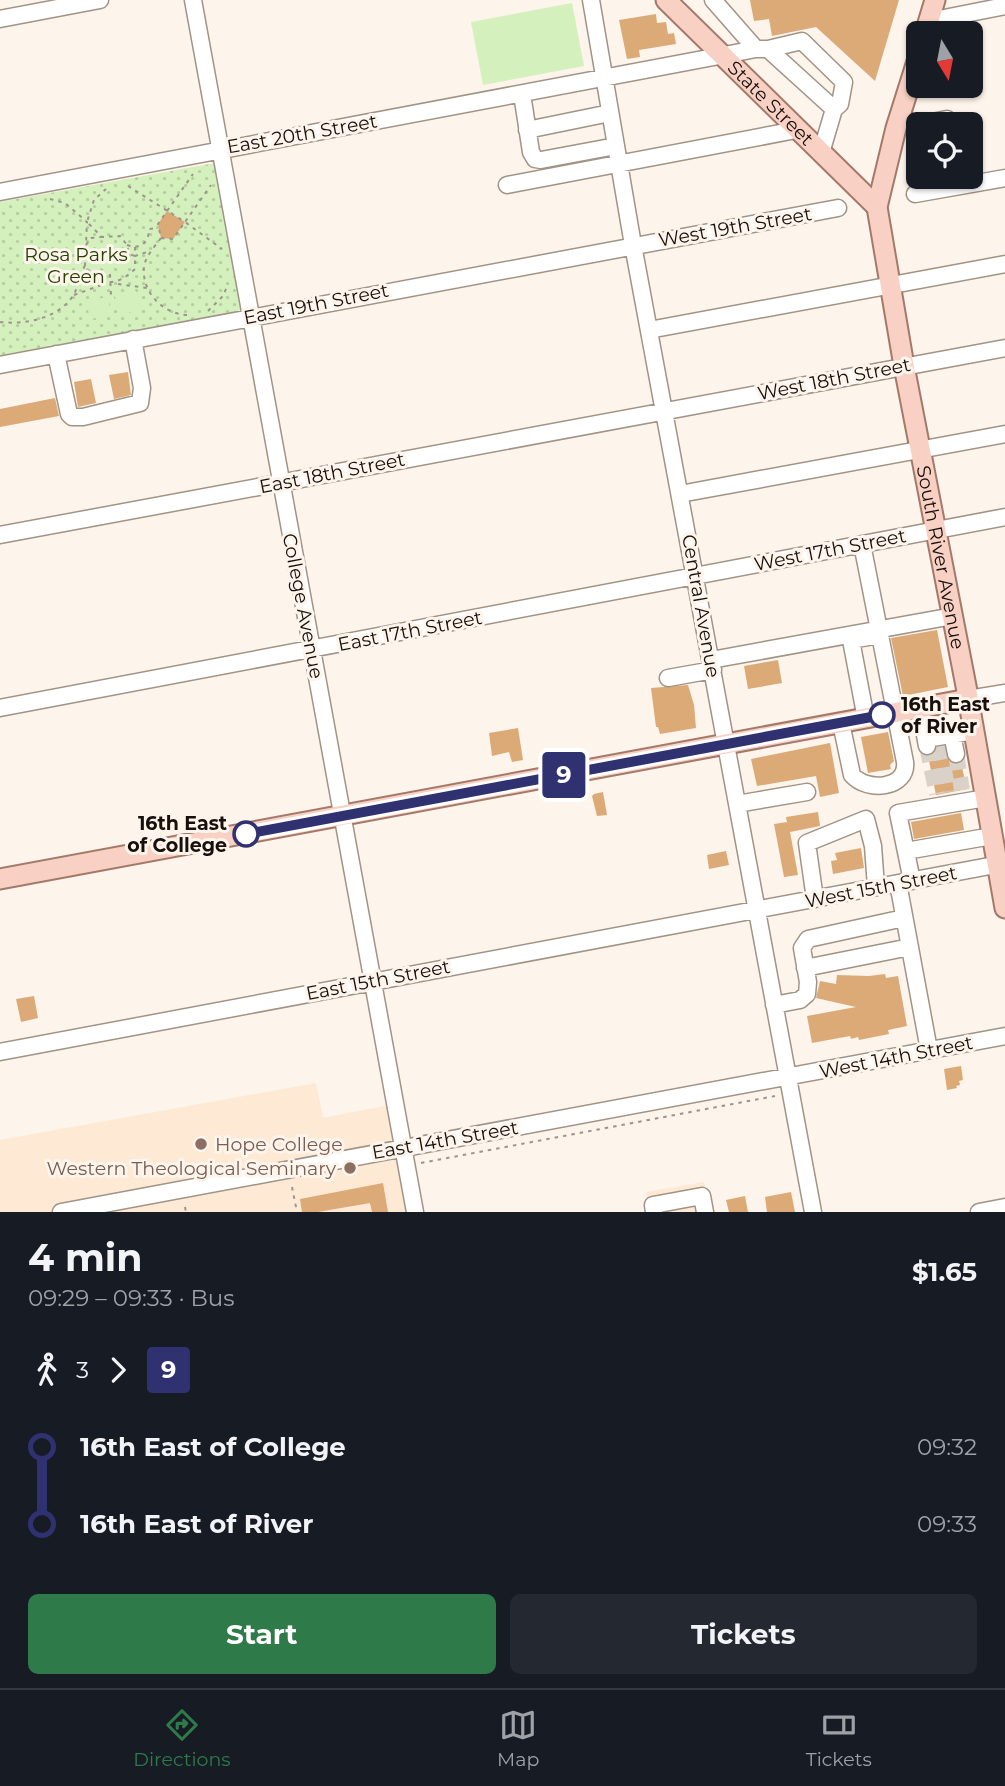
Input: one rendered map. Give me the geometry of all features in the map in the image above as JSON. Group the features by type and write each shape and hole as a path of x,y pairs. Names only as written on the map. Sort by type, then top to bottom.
{"main road":[{"name":"State Street","path":"666,0 877,207"},
{"path":"929,21 936,0"},
{"path":"877,207 906,96"},
{"name":"South River Avenue","path":"877,207 919,450 953,616 992,836 1001,863 1005,908"},
{"path":"0,879 968,699"}],"street":[{"path":"0,19 100,0"},
{"name":"College Avenue","path":"193,0 415,1212"},
{"name":"Central Avenue","path":"591,0 633,245 813,1212"},
{"path":"713,0 762,49 834,109 821,153"},
{"path":"949,21 1005,6"},
{"name":"East 20th Street","path":"0,192 802,41 844,82 840,104 834,109"},
{"path":"522,94 531,152 535,159 616,146"},
{"path":"527,130 610,113"},
{"path":"896,128 906,127"},
{"path":"507,186 796,130"},
{"path":"983,179 1005,178"},
{"path":"915,194 932,189"},
{"name":"West 19th Street","path":"633,245 838,208"},
{"name":"East 19th Street","path":"0,365 633,245"},
{"path":"649,330 1005,264"},
{"path":"56,354 69,414 72,417 83,417 140,403 142,388 133,339"},
{"name":"West 18th Street","path":"664,411 1005,348"},
{"name":"East 18th Street","path":"0,535 664,411"},
{"path":"680,494 1005,435"},
{"name":"West 17th Street","path":"695,576 1005,517"},
{"path":"841,723 852,775 865,786 885,785 903,776 906,770 862,544"},
{"name":"East 17th Street","path":"0,708 695,576"},
{"path":"668,678 712,665 953,616"},
{"path":"866,719 851,640 880,632"},
{"path":"968,699 1005,693"},
{"path":"920,708 936,740 956,754"},
{"path":"936,740 974,731"},
{"path":"737,804 807,792"},
{"path":"929,1050 904,918 906,851 898,813 950,798 986,798"},
{"path":"815,899 807,843 866,819 873,846 876,887"},
{"path":"906,851 992,836"},
{"name":"West 15th Street","path":"756,911 1001,863"},
{"name":"East 15th Street","path":"0,1052 756,911"},
{"path":"774,1005 805,998 808,989 802,948 808,939 904,918"},
{"path":"805,968 910,947"},
{"name":"West 14th Street","path":"787,1077 1005,1036"},
{"name":"East 14th Street","path":"61,1212 787,1077"},
{"path":"654,1212 653,1205 702,1196 705,1212"},
{"path":"979,1212 1005,1207"}],"path":[{"path":"188,315 174,315 166,310 148,288 144,266 161,237 158,224 193,174"},
{"path":"161,237 173,239 211,185"},
{"path":"128,186 222,249"},
{"path":"74,295 85,265 87,222 94,200 106,189"},
{"path":"50,199 65,203 102,237"},
{"path":"127,245 135,247 145,244 149,229 159,228"},
{"path":"86,245 91,238 120,236 127,245 129,254 135,256 151,251"},
{"path":"134,271 135,247"},
{"path":"85,265 90,273 105,284"},
{"path":"115,283 144,266"},
{"path":"110,274 111,296"},
{"path":"0,322 16,324 38,320 54,313 74,295 105,284 148,288"},
{"path":"206,312 223,296 228,284"},
{"path":"407,1166 775,1096"},
{"path":"292,1187 297,1212"},
{"path":"185,1207 186,1212"}],"shaded area":[{"name":"Hope College","path":"316,1083 323,1118 395,1104 415,1212 0,1212 0,1140"},
{"path":"704,1182 709,1212 649,1212 646,1192"}],"green space":[{"path":"572,3 584,66 483,85 471,22"},
{"name":"Rosa Parks Green","path":"215,163 241,310 0,358 0,202"},
{"path":"136,291 140,310 119,315 115,296"},
{"path":"108,297 111,316 90,319 86,301"}],"building":[{"path":"750,0 899,0 875,81 816,27 772,36 769,19 754,21"},
{"path":"656,14 657,23 666,22 668,34 674,33 676,44 639,50 640,57 627,59 619,20"},
{"path":"167,211 185,222 173,239 161,238 158,224"},
{"path":"128,372 131,395 114,399 109,375"},
{"path":"91,379 96,403 78,407 74,382"},
{"path":"55,398 59,416 0,427 0,409"},
{"path":"937,630 948,687 903,696 891,638"},
{"path":"778,660 782,683 748,689 744,666"},
{"path":"688,685 694,705 696,728 660,734 656,727 651,688"},
{"path":"518,728 523,760 512,762 509,752 492,756 489,733"},
{"path":"888,732 894,761 890,765 891,769 868,773 861,737"},
{"path":"830,743 839,793 820,797 816,776 757,786 751,759"},
{"path":"940,747 942,757 946,756 953,764 961,763 967,789 936,795 928,756"},
{"path":"603,792 607,815 597,816 592,796"},
{"path":"818,812 820,826 790,832 798,875 784,877 774,824 787,822 786,817"},
{"path":"961,813 964,830 914,839 911,822"},
{"path":"861,848 864,868 833,874 831,861 837,860 835,853"},
{"path":"726,851 729,865 709,869 707,855"},
{"path":"885,974 886,978 898,976 907,1026 888,1030 889,1034 859,1040 858,1037 851,1039 850,1036 812,1043 807,1016 856,1007 816,998 820,981 836,984 837,975"},
{"path":"34,996 38,1018 21,1022 16,999"},
{"path":"961,1066 963,1080 959,1081 957,1088 947,1090 944,1069"},
{"path":"383,1183 388,1212 372,1212 370,1203 302,1212 300,1199"},
{"path":"791,1192 795,1212 767,1212 765,1197"},
{"path":"745,1196 748,1212 729,1212 726,1200"}],"tunnel":[{"path":"939,744 948,792"},
{"path":"927,746 937,794"},
{"path":"956,754 962,790"}],"bus line":[{"name":"9","path":"246,834 882,715"}],"place":[{"name":"16th East of River","path":"882,715"},
{"name":"16th East of College","path":"246,834"},
{"name":"Hope College","path":"201,1144"},
{"name":"Western Theological Seminary","path":"350,1168"}]}
